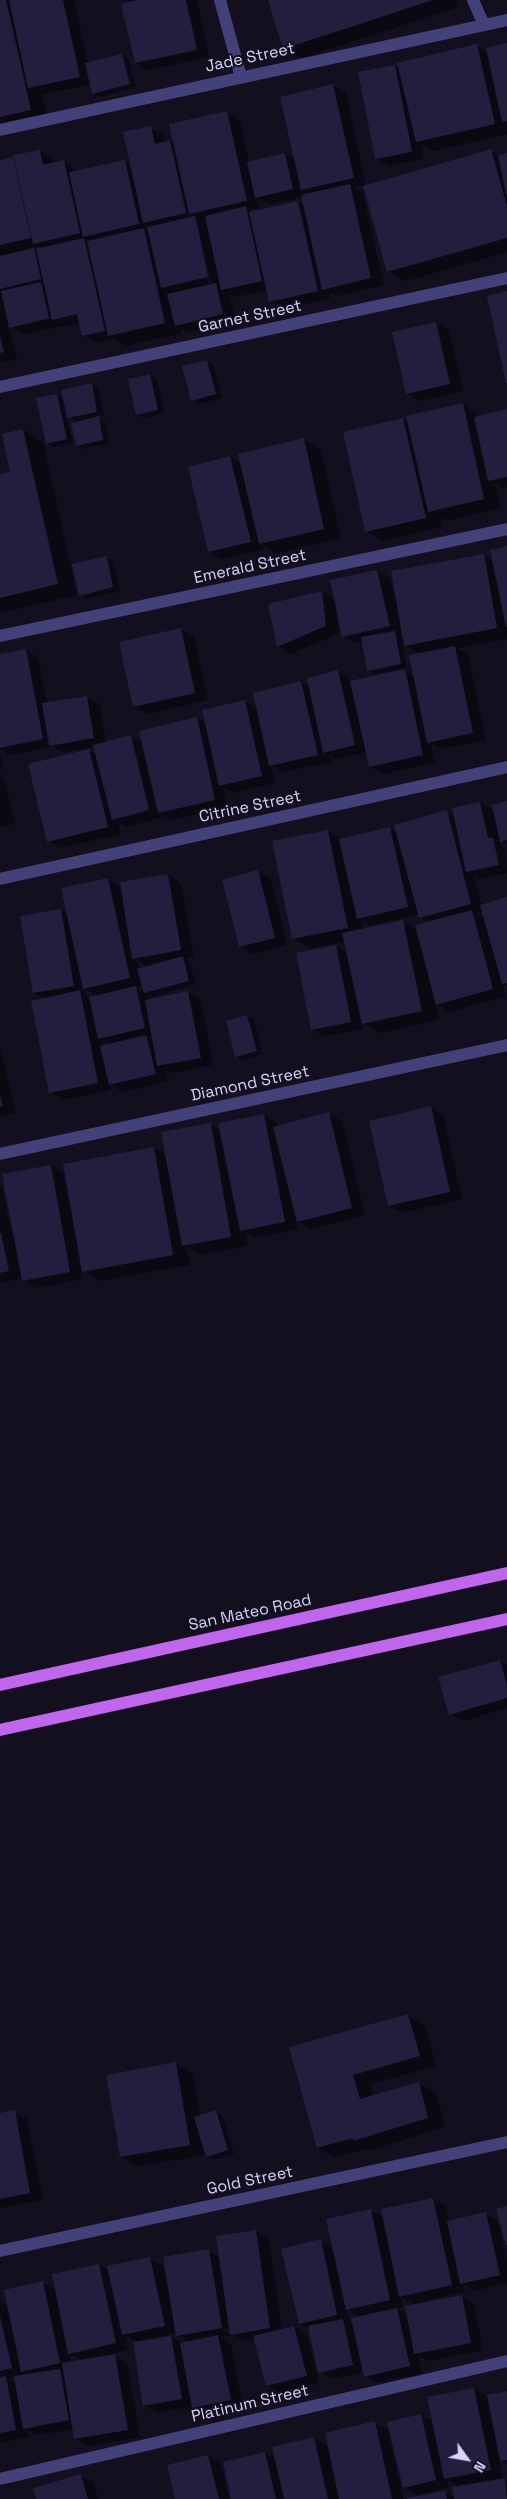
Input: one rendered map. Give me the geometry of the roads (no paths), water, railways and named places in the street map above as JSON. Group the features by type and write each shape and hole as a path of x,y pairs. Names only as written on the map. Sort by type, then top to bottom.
{"main road":[{"name":"San Mateo Road","path":"0,1685 507,1573"},
{"path":"0,1730 507,1619"}],"street":[{"path":"220,0 241,76"},
{"path":"473,0 484,25"},
{"name":"Jade Street","path":"0,130 241,76 507,20"},
{"name":"Garnet Street","path":"0,386 507,278"},
{"name":"Emerald Street","path":"0,636 507,530"},
{"name":"Citrine Street","path":"0,879 507,767"},
{"name":"Diamond Street","path":"0,1154 507,1045"},
{"name":"Gold Street","path":"0,2251 507,2142"},
{"name":"Platinum Street","path":"0,2479 507,2361"}]}
